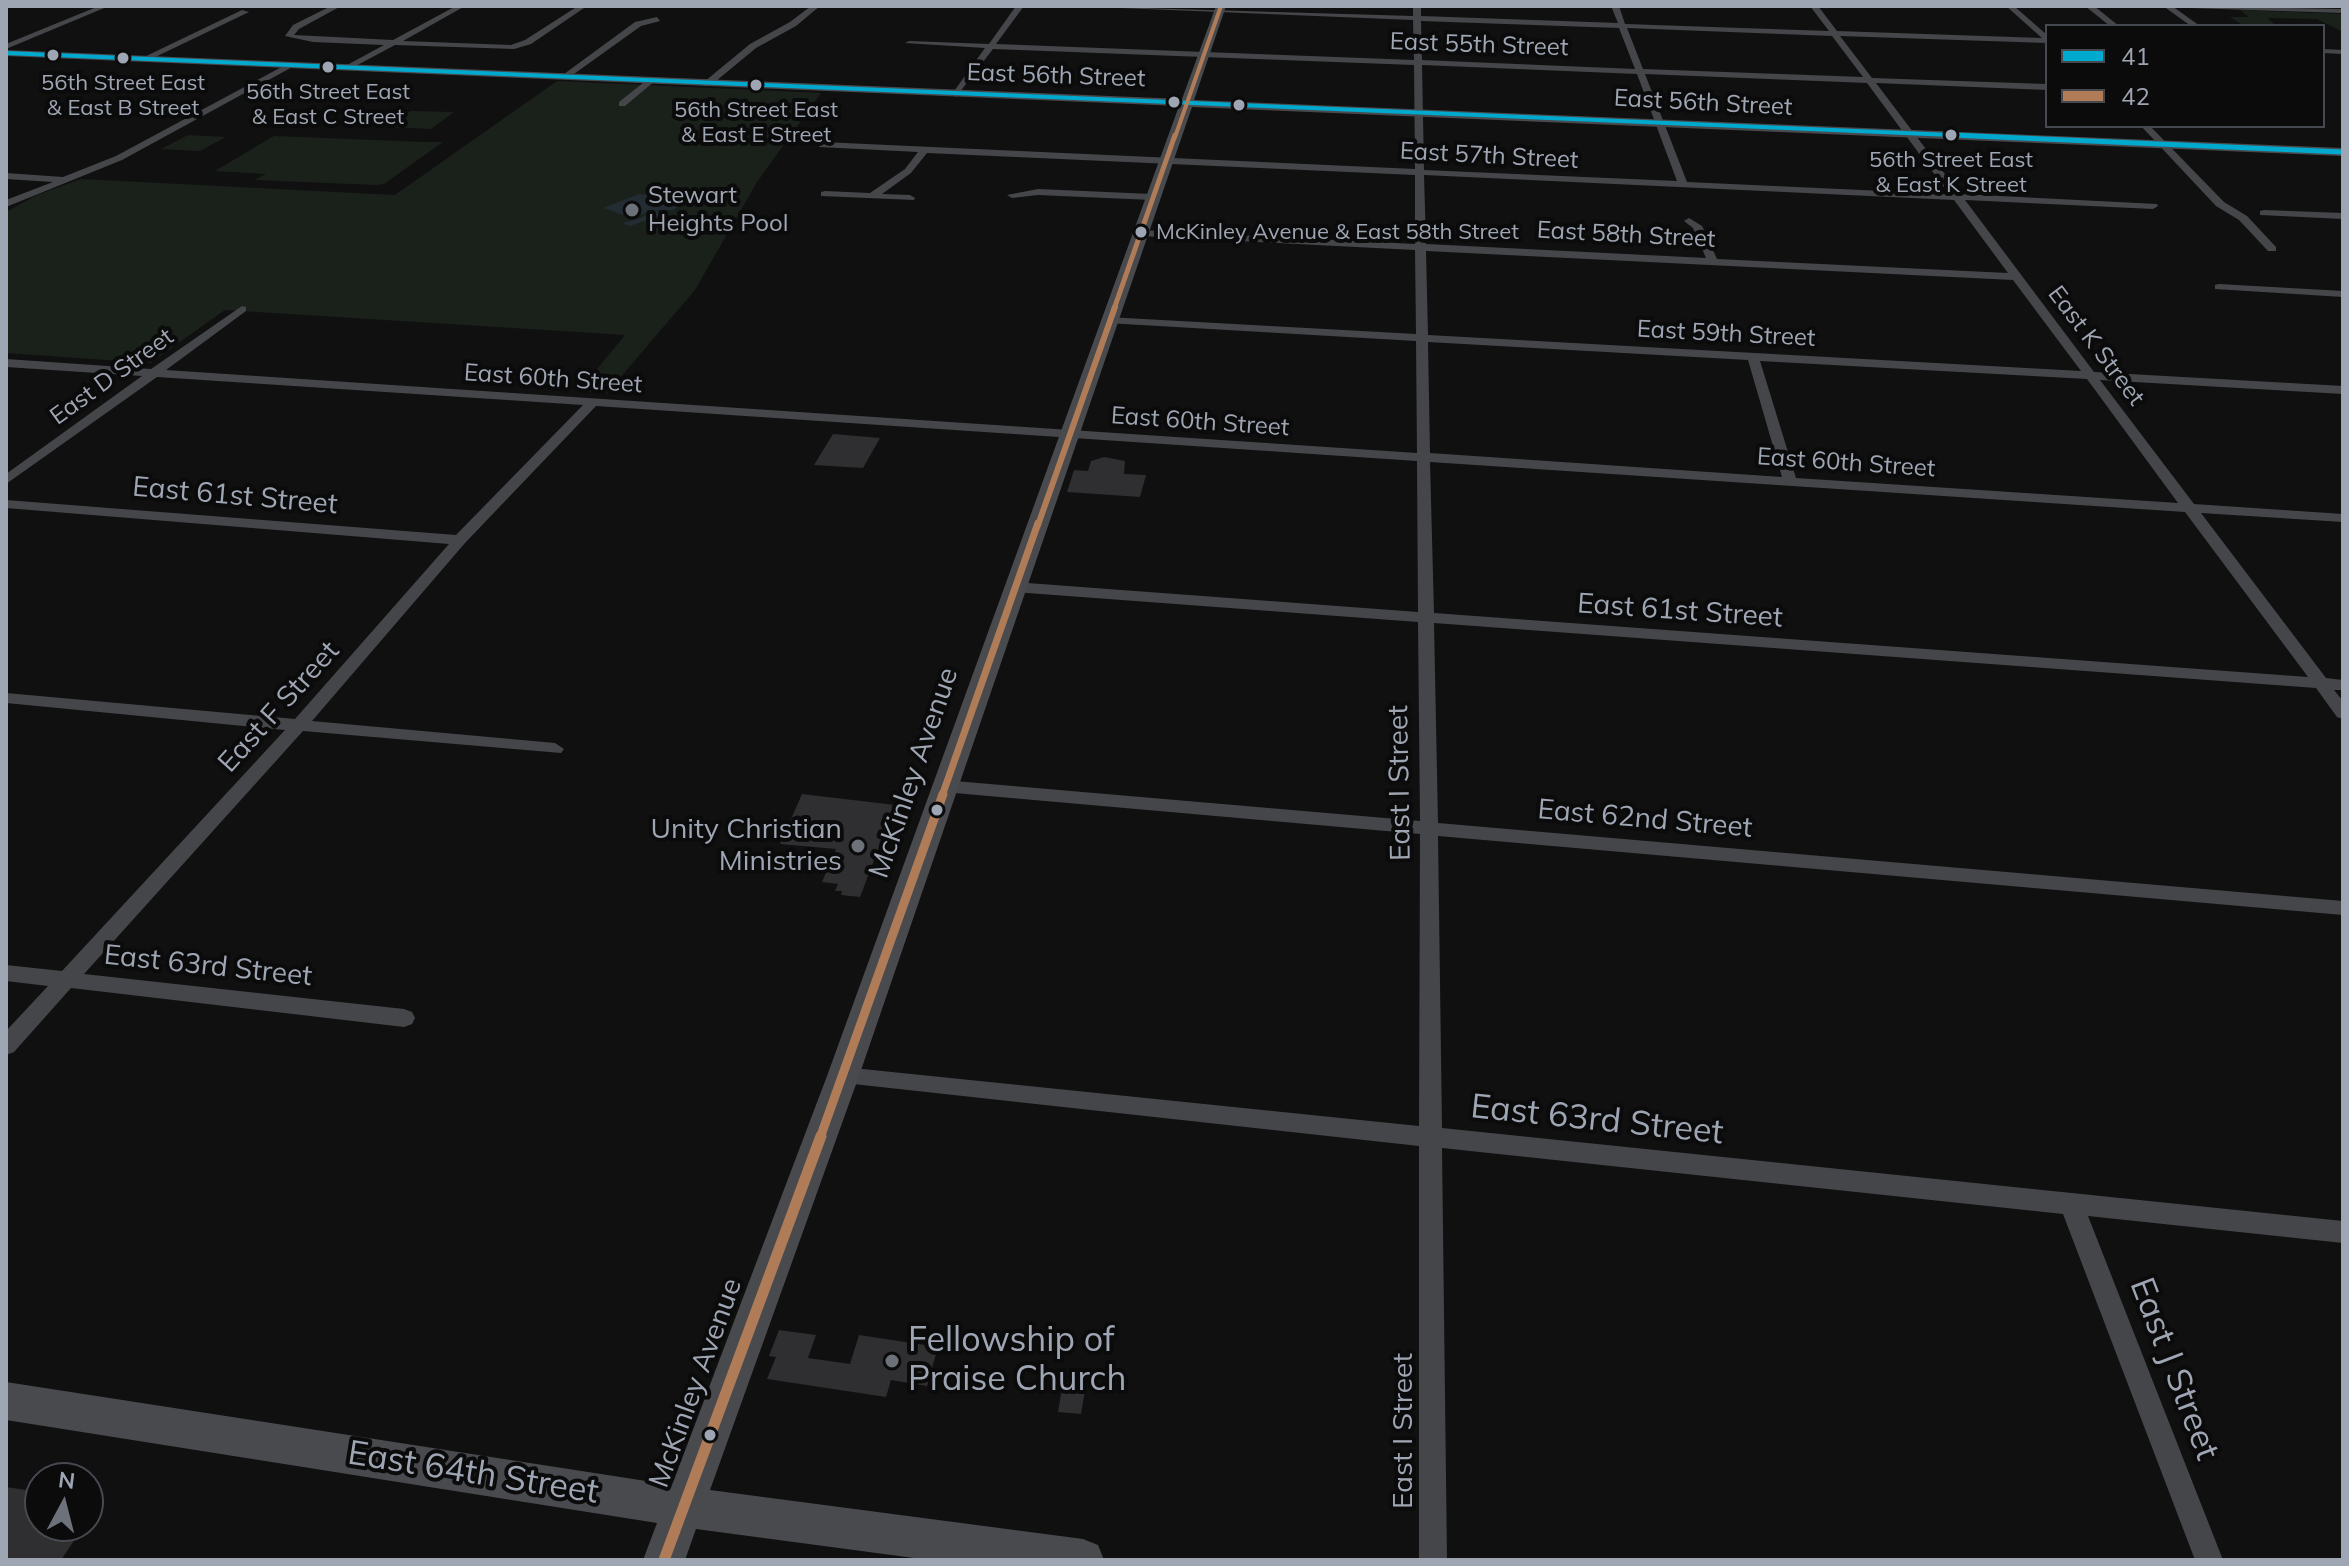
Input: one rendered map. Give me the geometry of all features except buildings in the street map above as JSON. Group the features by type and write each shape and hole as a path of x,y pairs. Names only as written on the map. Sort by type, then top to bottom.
{"street":[{"path":"6,47 105,6"},
{"path":"337,6 296,27 289,36 393,43 520,45 583,6"},
{"path":"350,67 461,6"},
{"path":"707,84 753,46 793,24 816,6"},
{"path":"956,94 1020,6"},
{"path":"1077,6 1416,12 1622,26 2045,40"},
{"path":"1615,6 1683,185"},
{"name":"East K Street","path":"1814,6 2343,713"},
{"path":"2010,6 2045,38"},
{"path":"2089,6 2112,24"},
{"path":"2167,6 2193,24"},
{"path":"2189,6 2343,11"},
{"name":"McKinley Avenue","path":"664,1560 843,1076 1107,320 1220,8"},
{"path":"144,59 245,12"},
{"name":"East I Street","path":"1416,12 1429,828 1433,1560"},
{"path":"564,77 635,26 657,19"},
{"name":"East 55th Street","path":"909,43 2045,87"},
{"name":"East 56th Street","path":"6,53 2343,152"},
{"path":"6,204 119,158 292,65"},
{"path":"622,104 651,81"},
{"path":"2147,128 2220,204 2243,218 2272,249"},
{"name":"East 57th Street","path":"822,145 2153,206"},
{"path":"872,196 908,171 924,150"},
{"path":"6,176 64,180"},
{"path":"1012,195 1038,192 1152,197"},
{"path":"825,194 910,198"},
{"path":"2264,213 2343,216"},
{"path":"1689,221 1697,226 1713,262"},
{"name":"East 58th Street","path":"1140,233 2015,277"},
{"path":"2219,287 2343,294"},
{"name":"East D Street","path":"6,480 242,309"},
{"name":"East 59th Street","path":"1107,320 2343,390"},
{"path":"1753,357 1790,482"},
{"name":"East 60th Street","path":"6,363 2343,518"},
{"name":"East F Street","path":"6,1046 299,725 460,540 591,404"},
{"name":"East 61st Street","path":"6,504 460,540"},
{"name":"East 61st Street","path":"1014,587 2343,685"},
{"path":"6,698 555,749"},
{"name":"East 62nd Street","path":"943,786 2343,908"},
{"name":"East 63rd Street","path":"6,973 404,1018"},
{"name":"East 63rd Street","path":"843,1076 2343,1232"},
{"name":"East J Street","path":"2071,1204 2209,1560"},
{"name":"East 64th Street","path":"6,1401 684,1507 1083,1560"}],"shaded area":[{"path":"2240,10 2343,14 2343,32 2317,19 2267,18 2274,24 2241,24 2230,17 2249,17"},
{"path":"557,81 821,93 757,182 695,290 607,393 579,391 625,335 225,310 150,363 6,353 6,212 37,195 81,179 395,195"},
{"path":"411,111 454,112 431,129 386,127"},
{"path":"188,135 226,137 200,151 161,149"},
{"path":"274,136 443,142 384,184 254,180 266,174 215,171"},
{"name":"Stewart Heights Pool","path":"639,194 651,195 660,202 681,205 673,210 656,210 664,214 630,226 622,223 641,218 649,212 632,218 603,208"}],"transit line":[{"name":"42","path":"664,1560 843,1076 1221,6"},
{"name":"41","path":"6,53 2343,152"}],"place":[{"name":"56th Street East & East B Street","path":"123,58"},
{"name":"56th Street East & East C Street","path":"328,67"},
{"name":"56th Street East & East E Street","path":"756,85"},
{"name":"56th Street East & East K Street","path":"1951,135"},
{"name":"Stewart Heights Pool","path":"632,210"},
{"name":"McKinley Avenue & East 58th Street","path":"1141,232"},
{"name":"Unity Christian Ministries","path":"858,846"},
{"name":"Fellowship of Praise Church","path":"892,1361"}]}
